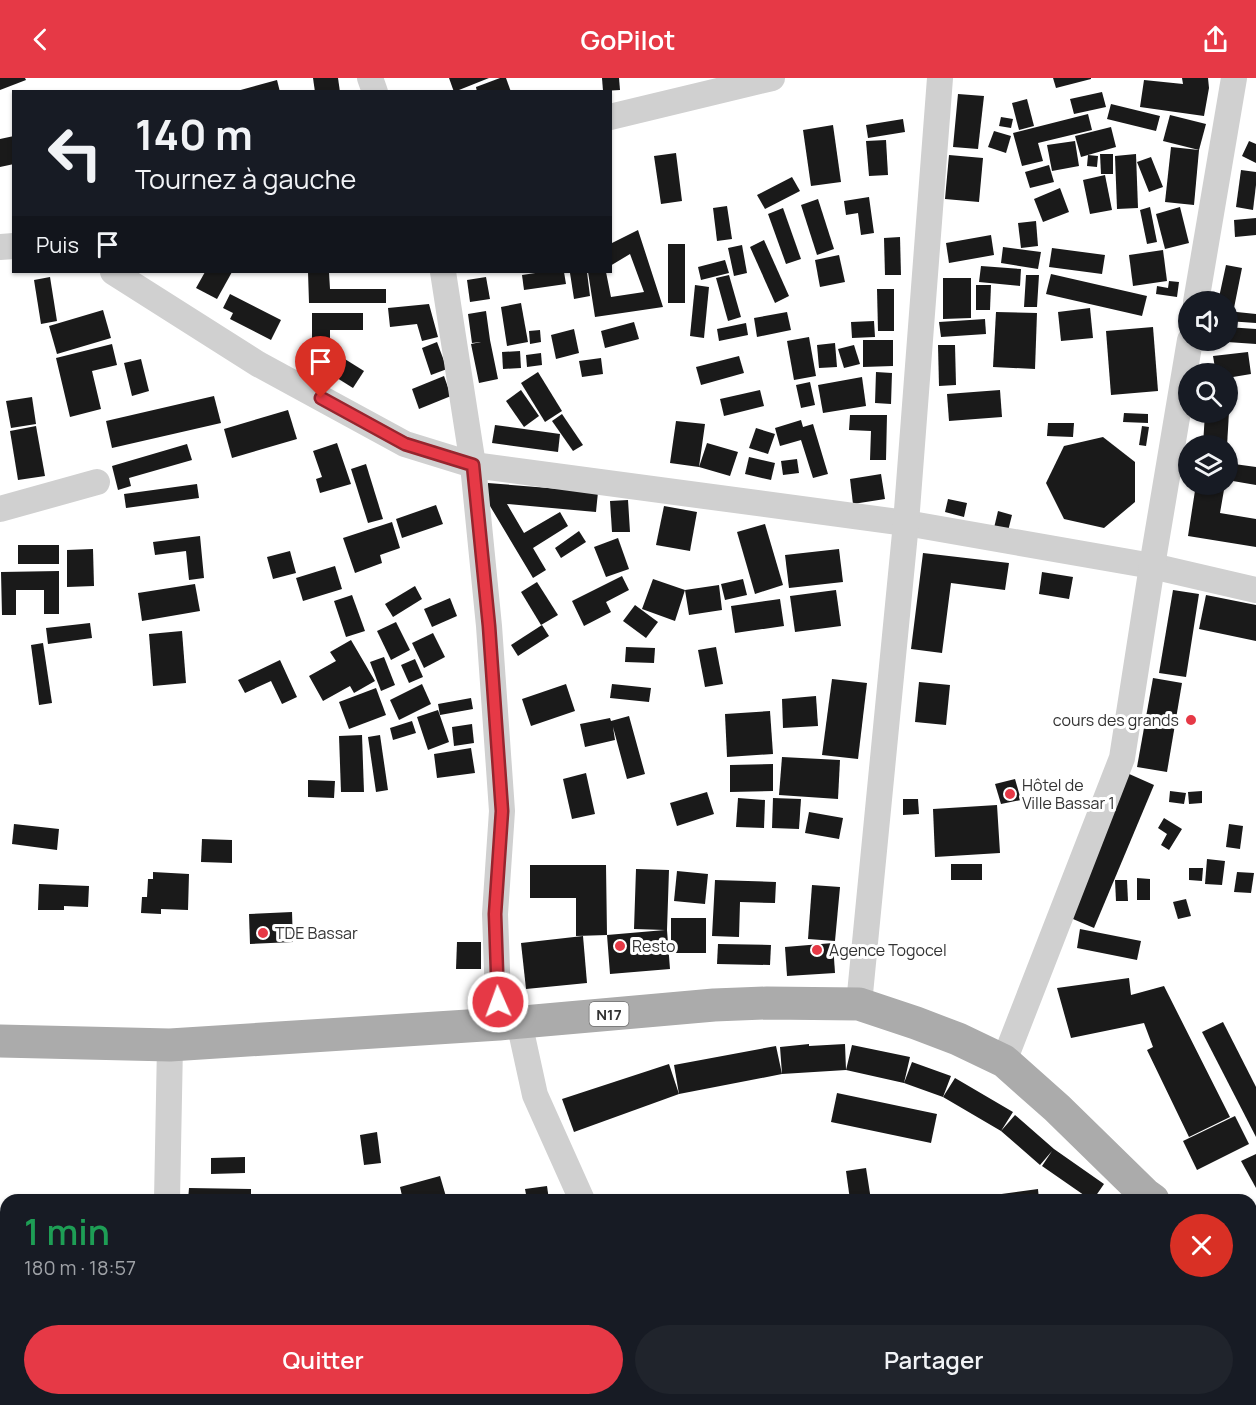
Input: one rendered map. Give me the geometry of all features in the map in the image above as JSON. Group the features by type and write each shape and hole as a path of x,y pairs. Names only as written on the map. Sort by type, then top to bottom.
{"main road":[{"name":"N17","path":"0,1041 170,1044 509,1023 714,1005 767,1003 859,1005 958,1039 1004,1061 1057,1108 1145,1194"}],"street":[{"path":"612,117 772,78"},
{"path":"859,1005 906,523 940,78"},
{"path":"1198,291 1234,78"},
{"path":"115,273 258,364 405,444 473,465 906,523 1152,566 1256,590"},
{"path":"443,273 473,465 489,626 502,811 495,914 509,1023 535,1095 579,1194"},
{"path":"1004,1061 1122,758 1188,351"},
{"path":"0,509 97,482"},
{"path":"167,1194 170,1044"}],"building":[{"path":"0,78 25,78 26,80 0,90"},
{"path":"313,78 338,78 340,90 315,90"},
{"path":"449,78 489,78 459,90 453,90"},
{"path":"506,78 510,90 477,90 476,87"},
{"path":"602,78 619,78 620,90 603,90"},
{"path":"1053,78 1091,78 1091,79 1056,88"},
{"path":"1182,78 1208,78 1209,88 1204,116 1140,107 1144,80 1183,84"},
{"path":"277,80 280,90 241,90"},
{"path":"1102,92 1106,107 1074,114 1070,99"},
{"path":"958,94 984,96 978,149 953,147"},
{"path":"1027,99 1034,126 1019,130 1012,103"},
{"path":"1111,104 1160,116 1156,131 1107,119"},
{"path":"1088,114 1092,130 1038,143 1043,161 1022,166 1013,133"},
{"path":"1170,115 1206,124 1199,150 1163,141"},
{"path":"1001,117 1013,119 1011,128 999,126"},
{"path":"903,119 905,132 868,138 866,125"},
{"path":"833,125 841,182 811,186 803,130"},
{"path":"1111,127 1116,147 1081,157 1075,136"},
{"path":"994,131 1011,136 1006,153 988,147"},
{"path":"12,136 12,164 0,167 0,139"},
{"path":"886,140 888,175 869,176 866,141"},
{"path":"1075,141 1079,166 1052,171 1047,145"},
{"path":"1249,141 1256,144 1256,163 1242,156"},
{"path":"1171,147 1199,150 1194,205 1165,202"},
{"path":"676,153 682,201 661,204 654,156"},
{"path":"1100,154 1113,154 1113,174 1101,174"},
{"path":"1136,154 1138,208 1117,209 1115,156"},
{"path":"949,155 983,158 979,202 945,199"},
{"path":"1088,155 1098,156 1097,167 1087,166"},
{"path":"1151,157 1163,187 1149,192 1137,162"},
{"path":"1049,165 1054,182 1030,188 1025,172"},
{"path":"1241,170 1256,172 1253,210 1236,207"},
{"path":"1105,175 1112,210 1090,214 1083,180"},
{"path":"792,177 800,191 765,209 757,195"},
{"path":"1060,188 1069,212 1043,222 1034,199"},
{"path":"869,197 874,233 861,235 858,213 846,215 844,201"},
{"path":"818,199 834,249 817,255 801,205"},
{"path":"727,206 732,239 717,241 713,208"},
{"path":"1150,207 1157,242 1147,244 1140,210"},
{"path":"1180,207 1189,243 1165,249 1156,214"},
{"path":"783,208 801,259 786,264 768,214"},
{"path":"1256,218 1256,235 1235,237 1234,220"},
{"path":"1036,221 1038,246 1021,248 1018,223"},
{"path":"638,230 663,307 595,317 588,273 606,273 611,297 644,292 630,254 612,265 612,243"},
{"path":"991,235 994,255 949,263 946,243"},
{"path":"900,237 901,275 885,275 884,238"},
{"path":"764,240 789,296 775,303 750,247"},
{"path":"668,244 685,244 685,303 668,303"},
{"path":"742,245 747,273 734,276 728,248"},
{"path":"1003,247 1041,252 1038,269 1001,263"},
{"path":"1052,248 1105,255 1102,274 1049,267"},
{"path":"1163,250 1167,281 1133,286 1129,255"},
{"path":"839,255 845,282 820,287 815,260"},
{"path":"725,260 729,273 701,280 698,267"},
{"path":"1226,265 1242,268 1237,291 1220,291"},
{"path":"981,266 1021,269 1020,286 979,282"},
{"path":"204,273 231,273 217,299 196,288"},
{"path":"308,273 329,273 330,289 386,289 386,303 309,303"},
{"path":"564,273 566,284 524,290 522,275"},
{"path":"570,273 587,273 590,296 574,299"},
{"path":"1051,274 1147,296 1142,316 1046,294"},
{"path":"729,275 741,317 728,321 716,278"},
{"path":"1026,275 1039,275 1037,307 1024,307"},
{"path":"50,277 57,321 41,324 34,280"},
{"path":"486,277 490,299 470,302 467,280"},
{"path":"943,278 971,278 971,318 943,319"},
{"path":"1169,281 1179,282 1177,297 1156,294 1157,286 1168,288"},
{"path":"695,285 709,287 704,338 690,336"},
{"path":"976,285 991,285 990,310 976,310"},
{"path":"877,289 894,289 894,331 878,331"},
{"path":"230,294 281,320 271,340 230,319 233,313 223,308"},
{"path":"521,303 528,342 507,346 501,307"},
{"path":"429,304 438,337 422,341 417,324 390,327 388,308"},
{"path":"1090,308 1093,338 1061,341 1058,312"},
{"path":"103,310 111,338 57,354 49,326"},
{"path":"486,311 498,379 479,383 471,344 481,342 472,343 468,314"},
{"path":"787,312 791,330 757,337 754,318"},
{"path":"996,312 1037,313 1035,369 993,367"},
{"path":"1238,312 1256,314 1256,323 1238,322"},
{"path":"312,313 363,313 363,330 330,330 330,344 312,345"},
{"path":"985,319 986,334 941,337 939,322"},
{"path":"874,321 875,337 852,338 851,322"},
{"path":"634,322 639,339 605,348 601,331"},
{"path":"746,323 748,335 719,341 717,329"},
{"path":"1153,327 1158,391 1111,395 1106,331"},
{"path":"1238,328 1256,329 1256,344 1238,343"},
{"path":"574,329 579,353 556,359 551,335"},
{"path":"540,330 541,342 530,344 529,331"},
{"path":"809,337 816,376 794,380 787,341"},
{"path":"863,340 893,340 893,366 863,367"},
{"path":"437,342 447,369 431,375 422,348"},
{"path":"835,343 837,367 819,368 817,345"},
{"path":"112,344 117,365 92,371 101,409 70,417 56,358"},
{"path":"854,345 860,364 844,368 838,349"},
{"path":"938,345 955,345 956,385 939,386"},
{"path":"324,346 364,371 353,388 313,363"},
{"path":"520,351 521,368 503,369 502,352"},
{"path":"1248,352 1251,374 1238,376 1238,363 1214,363 1213,356"},
{"path":"541,353 542,365 527,367 526,355"},
{"path":"739,356 744,373 701,385 696,367"},
{"path":"601,358 603,374 582,377 579,361"},
{"path":"141,359 149,391 132,396 124,363"},
{"path":"538,372 562,411 545,422 521,383"},
{"path":"876,372 892,373 891,404 875,403"},
{"path":"444,376 451,396 419,409 412,389"},
{"path":"862,377 866,406 823,413 818,385"},
{"path":"810,382 815,405 801,408 796,385"},
{"path":"521,390 539,416 524,427 506,401"},
{"path":"760,390 764,406 724,416 720,399"},
{"path":"1000,390 1002,417 949,421 947,394"},
{"path":"214,396 221,423 112,448 106,421"},
{"path":"32,397 36,424 11,428 6,401"},
{"path":"288,410 297,439 232,458 224,429"},
{"path":"1124,413 1148,414 1148,423 1123,422"},
{"path":"562,414 583,445 573,451 552,421"},
{"path":"850,415 887,415 886,460 870,460 871,431 849,430"},
{"path":"801,420 803,427 813,424 828,474 813,478 801,440 780,446 775,428"},
{"path":"676,421 705,424 699,467 670,463"},
{"path":"1048,423 1074,423 1073,437 1047,436"},
{"path":"1204,423 1228,423 1228,435 1204,435"},
{"path":"495,425 560,434 558,452 492,443"},
{"path":"36,426 45,476 18,480 10,431"},
{"path":"1142,426 1149,427 1146,446 1139,445"},
{"path":"756,428 775,434 768,454 749,448"},
{"path":"1103,437 1135,462 1135,502 1104,528 1064,519 1046,483 1064,446"},
{"path":"337,443 351,484 320,493 316,479 322,477 313,451"},
{"path":"707,443 738,452 730,476 699,467"},
{"path":"187,444 192,460 129,478 131,486 118,490 112,466"},
{"path":"749,457 775,463 771,480 745,474"},
{"path":"797,459 799,473 783,475 781,461"},
{"path":"366,464 383,519 368,523 351,469"},
{"path":"1238,465 1256,467 1256,485 1238,482"},
{"path":"881,474 885,499 853,504 850,479"},
{"path":"488,483 598,492 596,512 507,504 524,533 560,512 568,526 533,548 546,570 533,578 487,501"},
{"path":"197,484 199,498 126,508 124,494"},
{"path":"1194,495 1223,495 1220,513 1256,519 1256,547 1188,536"},
{"path":"948,499 967,503 964,517 945,512"},
{"path":"628,500 630,532 612,532 610,501"},
{"path":"436,505 443,524 402,538 396,519"},
{"path":"664,506 697,512 690,551 656,545"},
{"path":"998,511 1012,515 1008,531 994,528"},
{"path":"392,522 400,548 380,555 382,563 355,573 343,538"},
{"path":"765,524 783,585 755,594 737,532"},
{"path":"579,531 586,542 561,558 555,548"},
{"path":"200,536 204,578 189,580 186,551 155,555 153,542"},
{"path":"618,538 629,569 606,577 594,547"},
{"path":"18,545 59,545 59,564 18,564"},
{"path":"93,549 94,586 67,587 67,550"},
{"path":"839,549 843,582 789,588 785,555"},
{"path":"290,551 296,573 273,579 267,557"},
{"path":"923,553 1009,563 1005,590 951,583 942,653 911,649"},
{"path":"335,566 342,589 303,601 296,578"},
{"path":"59,571 59,614 44,614 44,590 16,590 16,615 2,615 1,572"},
{"path":"1042,572 1073,577 1069,599 1039,594"},
{"path":"622,576 629,590 606,602 611,612 584,626 572,601"},
{"path":"653,579 685,590 675,621 642,609"},
{"path":"743,579 747,595 725,600 721,584"},
{"path":"537,582 558,615 541,625 521,592"},
{"path":"195,584 200,611 142,621 138,593"},
{"path":"719,585 722,610 689,615 685,590"},
{"path":"415,586 422,599 393,617 385,604"},
{"path":"836,590 841,626 795,632 790,596"},
{"path":"1173,590 1199,594 1186,677 1159,673"},
{"path":"352,595 365,631 346,637 334,601"},
{"path":"1206,595 1256,605 1256,641 1199,629"},
{"path":"450,598 457,616 432,627 424,609"},
{"path":"780,599 784,626 735,633 731,606"},
{"path":"635,605 658,622 646,638 623,621"},
{"path":"396,622 410,650 391,660 377,631"},
{"path":"90,623 92,638 48,644 46,628"},
{"path":"542,625 549,636 518,656 511,645"},
{"path":"182,631 186,683 153,686 149,634"},
{"path":"433,633 445,657 424,668 412,643"},
{"path":"351,640 375,681 354,693 350,686 323,701 309,676 336,661 330,652"},
{"path":"43,643 52,703 39,705 31,645"},
{"path":"626,647 655,648 654,663 625,662"},
{"path":"716,647 723,684 705,687 698,650"},
{"path":"384,657 395,685 381,691 370,662"},
{"path":"415,659 423,677 409,683 401,665"},
{"path":"280,660 297,697 282,704 271,681 245,693 238,680"},
{"path":"1153,678 1182,683 1167,772 1137,767"},
{"path":"832,679 867,683 858,759 822,755"},
{"path":"919,682 950,685 946,725 915,722"},
{"path":"422,684 431,704 399,720 390,700"},
{"path":"566,684 575,711 531,726 522,699"},
{"path":"612,684 651,688 649,702 610,698"},
{"path":"376,688 386,715 349,729 339,702"},
{"path":"816,696 818,726 783,728 782,699"},
{"path":"471,698 473,709 440,715 438,704"},
{"path":"438,710 449,742 428,750 417,717"},
{"path":"770,711 773,754 727,757 725,714"},
{"path":"629,716 645,774 627,779 613,727 615,740 585,747 580,724 610,718 611,721"},
{"path":"412,721 416,733 393,740 390,728"},
{"path":"472,724 474,743 454,746 452,727"},
{"path":"362,735 364,792 341,792 339,736"},
{"path":"380,735 388,790 376,792 368,737"},
{"path":"471,748 475,773 437,778 434,754"},
{"path":"782,757 840,760 838,799 779,795"},
{"path":"773,764 773,791 730,792 730,765"},
{"path":"586,773 595,814 572,819 563,779"},
{"path":"1127,773 1154,785 1094,928 1066,916"},
{"path":"1015,779 1021,800 1001,804 995,784"},
{"path":"308,780 335,781 334,798 308,797"},
{"path":"1170,791 1186,793 1184,804 1169,802"},
{"path":"1202,791 1202,803 1189,804 1188,792"},
{"path":"707,792 714,814 677,826 670,803"},
{"path":"738,798 765,800 764,828 736,827"},
{"path":"773,798 801,799 799,829 772,828"},
{"path":"903,799 918,799 919,814 903,815"},
{"path":"997,805 1000,853 935,857 933,809"},
{"path":"809,812 843,818 839,839 805,833"},
{"path":"1164,818 1182,829 1169,850 1161,845 1167,834 1158,828"},
{"path":"14,824 59,829 57,850 12,844"},
{"path":"1229,824 1243,826 1240,849 1226,847"},
{"path":"202,839 232,840 232,863 201,862"},
{"path":"1207,859 1225,861 1222,885 1205,884"},
{"path":"951,864 982,864 982,880 951,880"},
{"path":"530,865 606,865 607,935 576,936 576,898 530,898"},
{"path":"1189,868 1203,868 1202,881 1189,880"},
{"path":"636,869 669,870 667,930 670,969 610,974 607,935 665,930 634,929"},
{"path":"677,871 708,874 705,904 674,901"},
{"path":"153,872 189,874 188,910 161,909 161,914 141,913 142,897 147,897 148,879 153,879"},
{"path":"1237,872 1254,873 1251,893 1234,892"},
{"path":"1137,878 1150,879 1150,900 1137,900"},
{"path":"715,880 776,882 775,903 740,902 739,937 712,936"},
{"path":"1115,880 1127,880 1128,901 1116,901"},
{"path":"39,884 89,886 88,907 64,906 64,910 38,910"},
{"path":"812,885 840,887 835,941 808,939"},
{"path":"1186,899 1191,916 1178,919 1173,902"},
{"path":"292,912 293,942 250,944 249,914"},
{"path":"671,918 706,918 706,953 671,953"},
{"path":"1080,929 1141,941 1137,960 1077,948"},
{"path":"583,936 587,983 526,989 521,943"},
{"path":"457,942 481,942 481,969 456,969"},
{"path":"833,943 835,973 787,976 785,947"},
{"path":"718,944 771,945 770,965 717,964"},
{"path":"1129,978 1131,995 1164,986 1230,1117 1189,1137 1147,1050 1153,1047 1144,1023 1071,1038 1057,988"},
{"path":"1223,1022 1256,1087 1256,1137 1202,1032"},
{"path":"809,1044 809,1046 845,1044 846,1070 782,1074 780,1047"},
{"path":"852,1045 910,1057 904,1083 846,1070"},
{"path":"776,1046 782,1074 679,1094 674,1065"},
{"path":"912,1062 951,1076 943,1097 904,1083"},
{"path":"669,1064 679,1094 574,1132 562,1099"},
{"path":"955,1078 1013,1112 1001,1131 943,1097"},
{"path":"837,1093 937,1114 931,1143 831,1122"},
{"path":"1015,1115 1054,1149 1104,1184 1097,1194 1082,1194 1042,1166 1052,1151 1040,1165 1001,1131"},
{"path":"1235,1116 1249,1144 1197,1170 1183,1141"},
{"path":"377,1132 381,1163 364,1165 360,1135"},
{"path":"1256,1154 1256,1188 1241,1161"},
{"path":"245,1157 245,1173 211,1174 211,1158"},
{"path":"866,1168 870,1194 849,1194 846,1171"},
{"path":"440,1176 445,1194 402,1194 400,1187"},
{"path":"547,1186 548,1194 526,1194 525,1189"},
{"path":"189,1188 251,1189 251,1194 188,1194"},
{"path":"1038,1189 1038,1194 1002,1194"}],"place":[{"name":"cours des grands","path":"1191,720"},
{"name":"Hôtel de Ville Bassar 1","path":"1010,794"},
{"name":"TDE Bassar","path":"263,933"},
{"name":"Resto","path":"620,946"},
{"name":"Agence Togocel","path":"817,950"}],"route":[{"path":"321,398 405,444 473,465 489,626 502,811 495,914 498,1002"}]}
